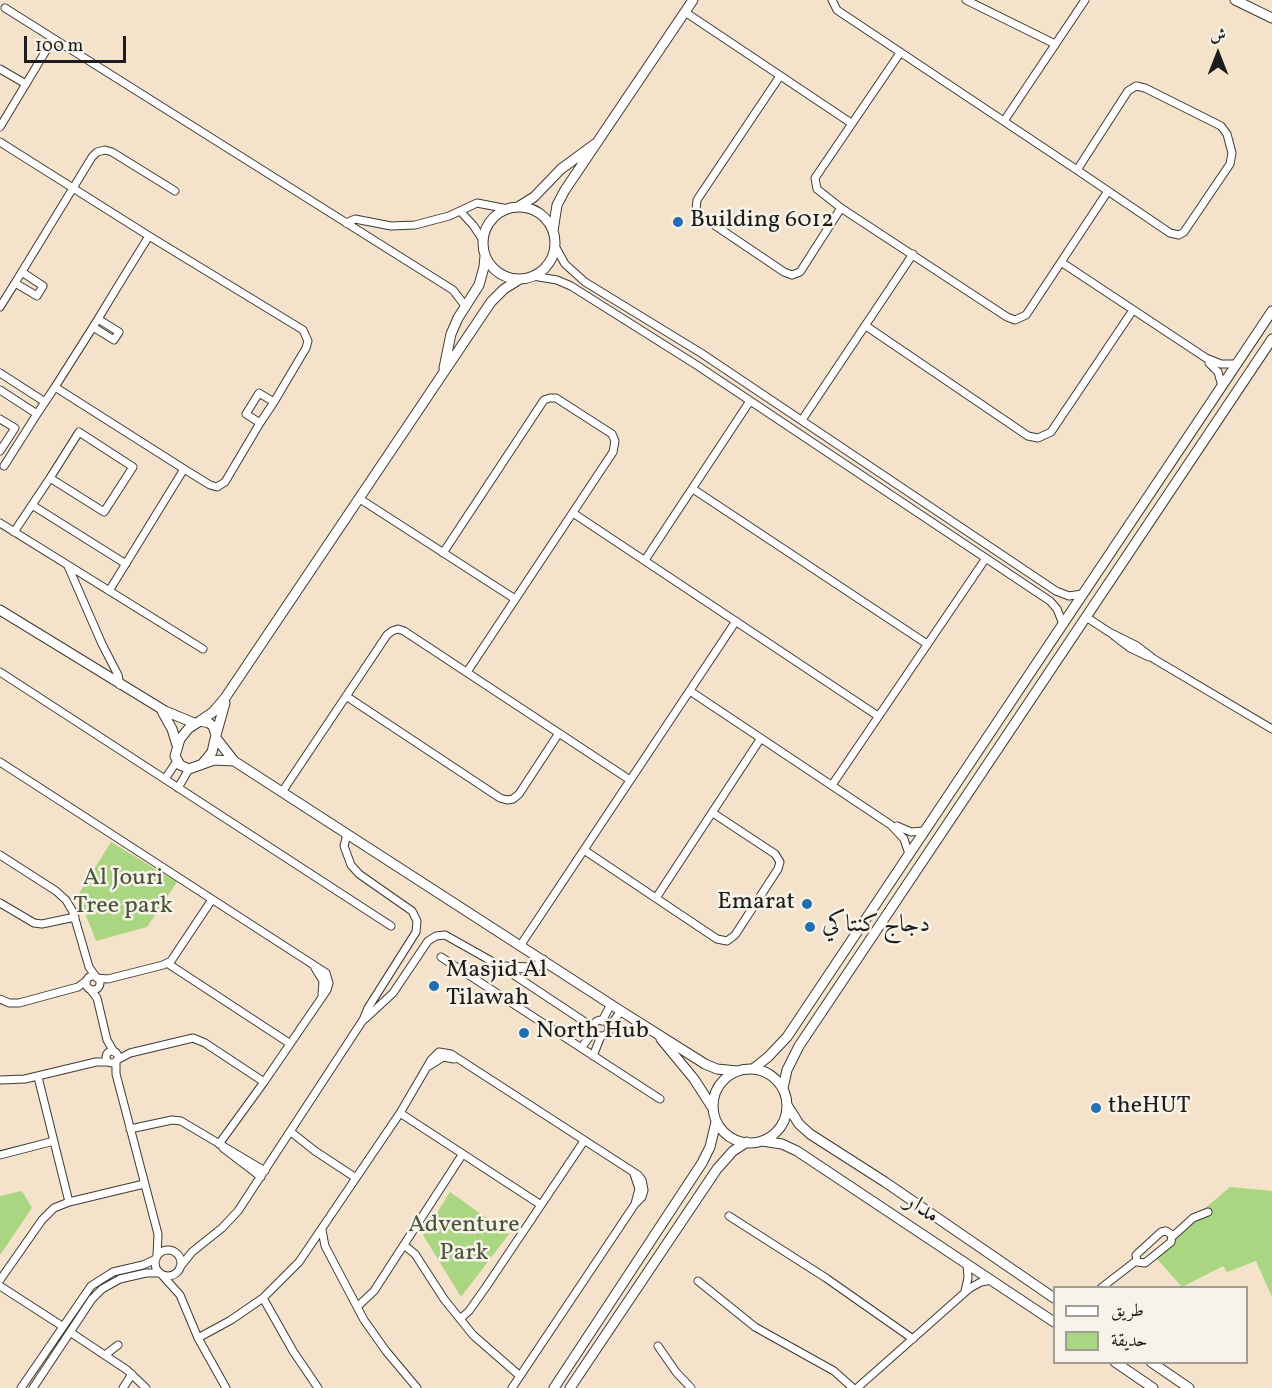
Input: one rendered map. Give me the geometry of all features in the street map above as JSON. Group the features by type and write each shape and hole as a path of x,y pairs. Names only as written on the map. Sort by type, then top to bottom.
{"street":[{"path":"693,0 561,197 555,214 553,231 555,246 565,264 580,278 701,353 1056,591 1069,596 1082,594"},
{"path":"832,0 837,10 900,53 1176,236 1182,234 1231,162 1232,153 1226,130 1221,126 1145,88 1134,87 1128,91 1077,170"},
{"path":"966,0 1055,44"},
{"path":"1004,121 1085,0"},
{"path":"1235,0 1272,18"},
{"path":"5,8 453,290 466,307"},
{"path":"685,12 851,123"},
{"path":"0,127 53,39"},
{"path":"900,53 817,174 815,182 819,192 842,208 1007,317 1015,320 1026,315 1108,191"},
{"path":"0,69 26,84"},
{"path":"780,76 700,195 696,211 719,229 792,275 802,269 842,208"},
{"path":"0,142 303,330 308,341 306,348 260,423 221,485 217,487 184,469 55,387"},
{"path":"520,279 498,273 488,262 483,240 488,224 508,209 518,207 534,197 561,169 597,143"},
{"path":"0,307 92,157 98,152 105,150 112,152 175,191"},
{"path":"346,223 355,219 392,226 415,225 438,220 477,203 508,209"},
{"path":"518,207 540,213 553,231"},
{"path":"460,212 483,240"},
{"path":"1,467 55,387 149,236"},
{"path":"225,698 212,752 195,769 180,765 177,761 176,750 184,733 213,712 225,698 491,302 504,289 520,279 540,273 550,261 555,246"},
{"path":"802,420 913,254"},
{"path":"444,370 451,334 481,279 485,255"},
{"path":"1061,262 1206,358 1221,364 1236,364"},
{"path":"15,283 37,296 43,286 22,273"},
{"path":"533,276 549,278 572,286 750,401 1050,601 1057,609 1063,624"},
{"path":"866,326 1028,436 1038,438 1051,432 1133,310"},
{"path":"753,1069 768,1058 787,1037 1272,311"},
{"path":"93,327 114,340 119,332 98,319"},
{"path":"716,1122 731,1138 747,1142 762,1141 780,1127 786,1117 787,1105 783,1088 787,1070 799,1046 1272,339"},
{"path":"1206,358 1218,372 1222,386"},
{"path":"0,372 45,402"},
{"path":"0,390 37,414"},
{"path":"260,423 246,414 259,393 273,402"},
{"path":"27,407 35,395"},
{"path":"443,553 542,402 550,398 559,399 609,432 615,441 613,452 466,672"},
{"path":"645,561 750,401"},
{"path":"0,419 15,428 0,452"},
{"path":"14,532 79,432 133,466 104,512 50,478"},
{"path":"109,591 184,469"},
{"path":"693,489 927,644"},
{"path":"360,499 515,599"},
{"path":"32,505 126,564"},
{"path":"573,513 878,716"},
{"path":"0,523 202,649"},
{"path":"832,785 986,558"},
{"path":"68,566 118,675 120,685"},
{"path":"0,610 158,707 197,722 209,723 234,762 705,1064 717,1069 737,1071 753,1069 770,1074 783,1088"},
{"path":"1086,617 1272,729"},
{"path":"520,946 736,621"},
{"path":"282,792 387,635 394,630 404,631 630,780"},
{"path":"0,672 391,926"},
{"path":"690,691 891,825 904,839 909,854"},
{"path":"346,696 503,799 510,800 516,797 559,733"},
{"path":"158,707 168,721 177,745"},
{"path":"656,898 761,738"},
{"path":"203,763 219,760 234,762"},
{"path":"165,779 177,761"},
{"path":"0,762 314,966 322,981 321,996 264,1082 219,1144"},
{"path":"178,788 189,769"},
{"path":"584,850 720,941 730,940 780,862 775,854 713,813"},
{"path":"891,825 911,832 924,831"},
{"path":"33,1388 92,1299 107,1285 120,1279 142,1274 171,1275 195,1249 230,1220 290,1134 411,942 417,926 415,916 408,908 353,868 344,849 347,834"},
{"path":"0,855 62,895 70,905 89,967 98,982 97,998 158,1234 156,1267 180,1295 198,1338 226,1388"},
{"path":"98,982 167,963 177,955 211,901"},
{"path":"0,903 34,923 42,924 75,917"},
{"path":"363,1020 397,988 431,938 445,934 502,967 601,1036"},
{"path":"411,942 421,950"},
{"path":"441,957 660,1099"},
{"path":"502,967 533,969 543,960"},
{"path":"167,963 289,1043"},
{"path":"89,967 88,985 97,998"},
{"path":"88,985 91,977 98,982"},
{"path":"387,980 390,986 397,988"},
{"path":"0,999 9,1003 19,1003 88,985 96,989 98,982"},
{"path":"581,1048 594,1030 595,1023 602,1021 611,1004"},
{"path":"593,1056 601,1036 607,1033 621,1011"},
{"path":"630,1017 671,1049 700,1086 713,1108"},
{"path":"602,1021 609,1027"},
{"path":"0,1080 38,1077 184,1039 197,1039 264,1082"},
{"path":"198,1338 231,1320 262,1298 288,1275 322,1230 400,1113 433,1057 440,1052 447,1052 633,1172 642,1180 644,1187 642,1197 634,1204 512,1388"},
{"path":"554,1388 702,1163 713,1139 716,1122 713,1108 714,1096 719,1085 737,1071"},
{"path":"38,1077 69,1202"},
{"name":"مدار","path":"787,1105 799,1124 810,1134 885,1182 1053,1297"},
{"path":"400,1113 541,1205"},
{"path":"130,1129 181,1120 219,1144 231,1156 263,1174"},
{"path":"290,1134 356,1178"},
{"path":"0,1155 54,1141"},
{"path":"460,1319 469,1311 584,1141"},
{"name":"مدار","path":"762,1141 782,1144 796,1151 1053,1321"},
{"path":"570,1388 717,1168 733,1151 747,1142"},
{"path":"357,1307 371,1296 462,1155"},
{"path":"0,1281 47,1213 54,1208 69,1202 144,1184"},
{"path":"1136,1261 1139,1264 1145,1263 1171,1242 1172,1237 1193,1218 1208,1212"},
{"path":"729,1216 826,1278 913,1339"},
{"path":"322,1230 327,1251 357,1307 386,1351 417,1388"},
{"path":"1102,1286 1136,1261 1137,1255 1161,1232 1168,1231 1172,1237"},
{"path":"158,1234 180,1260 180,1295"},
{"path":"405,1246 415,1254 436,1288 460,1319 488,1350 520,1376"},
{"path":"309,1248 327,1251"},
{"path":"21,1388 85,1292 98,1280 113,1272 143,1265 163,1252 195,1249"},
{"path":"965,1292 968,1278 967,1264"},
{"path":"698,1281 755,1327 834,1371 855,1388 965,1292 975,1285 993,1280"},
{"path":"0,1286 62,1326"},
{"path":"262,1298 300,1363 318,1388"},
{"path":"70,1332 132,1374 146,1388"},
{"path":"51,1342 60,1348"},
{"path":"105,1355 118,1345"},
{"path":"658,1346 676,1372 691,1388"},
{"path":"1118,1364 1153,1388"},
{"path":"1154,1364 1189,1388"},
{"path":"123,1388 132,1374"}],"green space":[{"name":"Al Jouri Tree park","path":"111,842 177,882 147,927 96,941 78,895"},
{"path":"1230,1187 1272,1191 1272,1297 1256,1261 1227,1272 1223,1266 1181,1286 1152,1253"},
{"path":"22,1191 32,1208 0,1255 0,1196"},
{"name":"Adventure Park","path":"450,1192 509,1234 461,1297 423,1235"}],"place":[{"name":"Building 6012","path":"678,222"},
{"name":"Emarat","path":"807,904"},
{"name":"دجاج كنتاكي","path":"810,927"},
{"name":"Masjid Al Tilawah","path":"434,986"},
{"name":"North Hub","path":"524,1033"},
{"name":"theHUT","path":"1096,1108"}]}
